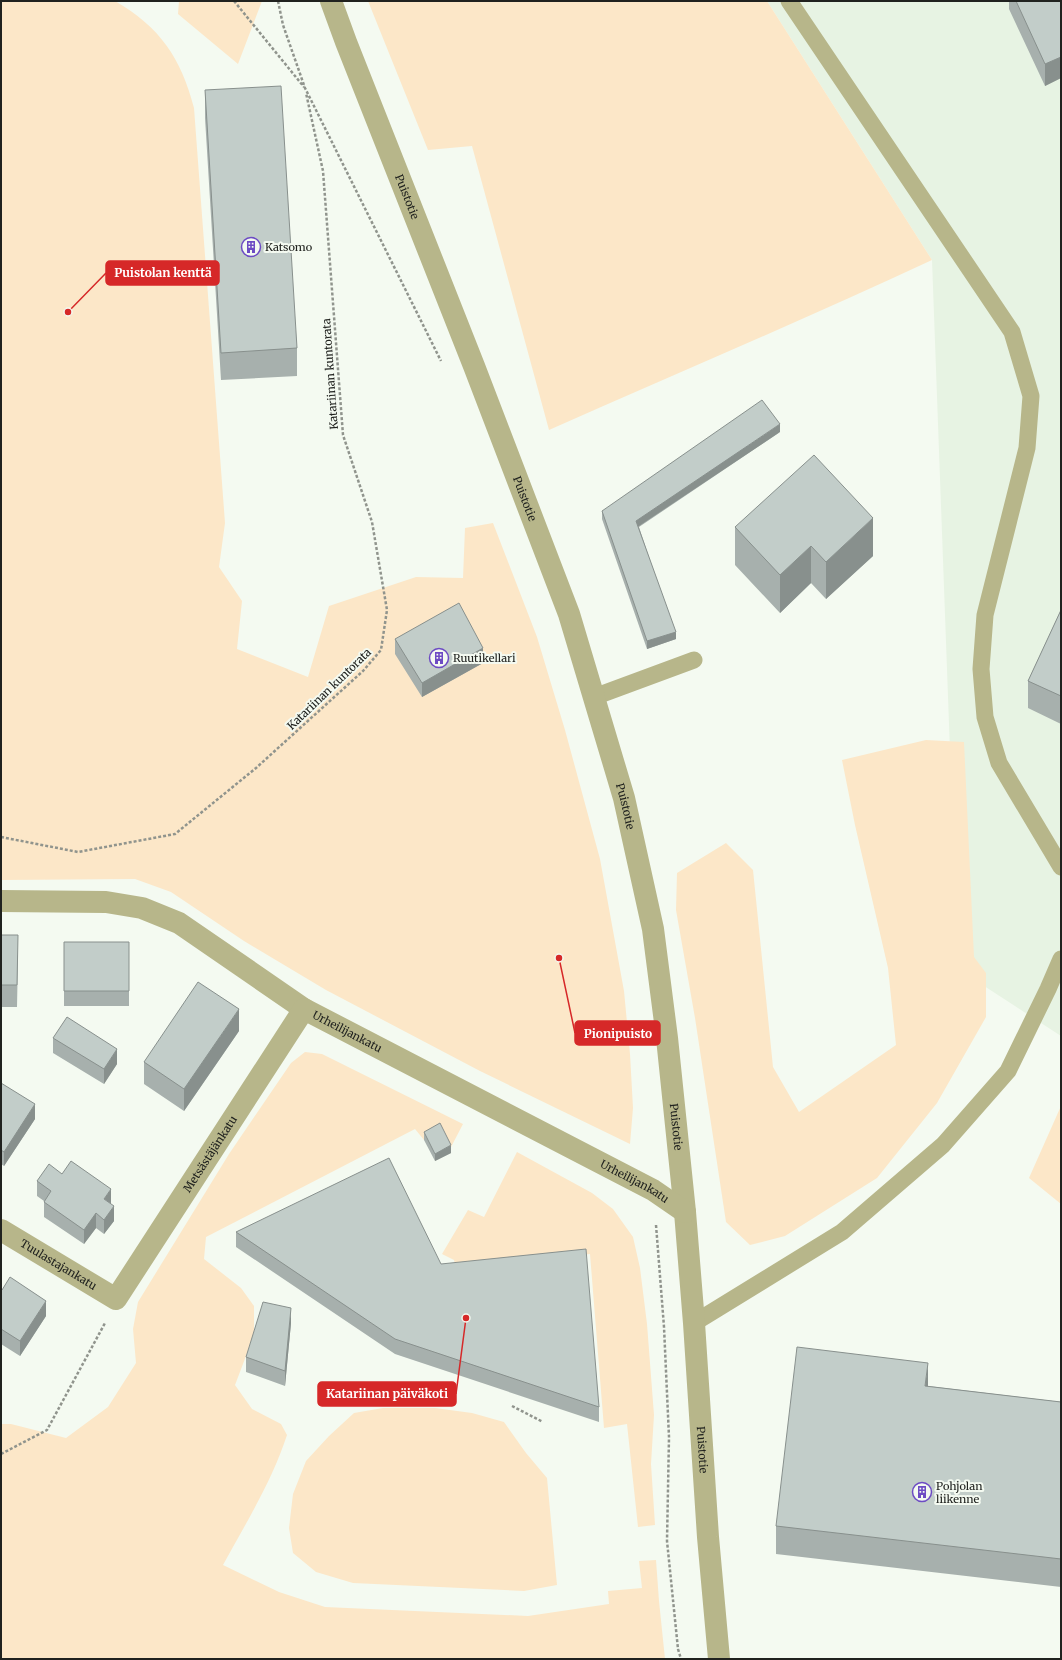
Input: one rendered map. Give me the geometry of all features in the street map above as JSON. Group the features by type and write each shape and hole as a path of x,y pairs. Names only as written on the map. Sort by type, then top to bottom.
{"street":[{"name":"Puistotie","path":"331,1 569,614 624,798 652,929 667,1038 685,1212 694,1323 707,1529 719,1659"},
{"name":"Urheilijankatu","path":"1,901 106,902 142,908 179,923 304,1009 653,1190 685,1212"},
{"name":"Metsästäjänkatu","path":"116,1299 304,1009"},
{"name":"Tuulastajankatu","path":"1,1230 116,1299"}],"lane":[{"path":"790,1 1012,332 1031,396 1027,448 985,615 981,669 986,717 999,763 1061,867"},
{"path":"594,697 694,660"},
{"path":"694,1323 842,1232 943,1145 1008,1070 1061,959"}],"path":[{"name":"Katariinan kuntorata","path":"1,837 78,852 176,834 256,768 363,671 381,650 387,610 372,522 343,435 324,171 305,88 234,1"},
{"path":"278,1 283,25 305,88 443,364"},
{"path":"653,1190 664,1327 668,1429 667,1542 678,1649 681,1659"},
{"path":"1,1454 46,1430 97,1340 116,1299"},
{"path":"512,1406 543,1422"}],"shaded area":[{"path":"1,1 115,1 131,11 156,33 175,59 189,90 194,108 225,523 219,567 242,601 237,649 308,677 329,606 416,577 463,578 465,528 493,523 537,637 565,730 600,859 624,991 633,1108 630,1144 480,1071 326,990 244,941 171,892 135,879 1,880"},
{"path":"179,1 262,1 238,64 178,14"},
{"path":"368,1 767,1 932,260 789,325 549,430 472,146 428,150"},
{"path":"767,1 1061,1 1061,1036 958,969 932,260"},
{"path":"926,740 964,742 974,957 986,973 986,1017 937,1103 877,1178 785,1236 750,1245 726,1222 695,1018 676,910 677,873 726,843 753,870 773,1067 799,1112 896,1045 888,968 855,825 842,760"},
{"path":"305,1052 322,1054 463,1124 450,1149 440,1131 424,1140 415,1129 206,1237 204,1259 241,1288 254,1306 254,1335 235,1385 252,1409 281,1424 287,1435 274,1469 223,1565 279,1592 325,1607 528,1616 609,1604 608,1591 642,1588 639,1561 656,1560 665,1659 1,1659 1,1424 11,1424 66,1438 108,1407 136,1363 133,1329 138,1302 229,1154 291,1063"},
{"path":"1061,1106 1061,1204 1029,1178"},
{"path":"517,1152 592,1193 613,1209 633,1237 640,1268 647,1324 654,1415 651,1464 655,1525 638,1527 627,1424 604,1428 590,1254 456,1269 454,1260 442,1254 468,1210 484,1217"},
{"path":"383,1408 435,1408 472,1413 504,1422 526,1453 547,1478 557,1585 524,1591 353,1583 316,1572 293,1553 289,1528 293,1494 306,1461 329,1436 354,1413"}],"building":[{"path":"1016,1 1061,1 1061,57 1045,64"},
{"name":"Katsomo","path":"281,86 297,348 221,353 205,90"},
{"path":"762,400 780,424 636,521 676,632 647,641 602,511"},
{"path":"814,455 873,518 826,562 811,546 780,575 735,527"},
{"name":"Ruutikellari","path":"459,603 483,648 422,683 395,639"},
{"path":"1061,610 1061,696 1028,681"},
{"path":"1,935 18,935 17,985 1,985"},
{"path":"64,942 129,942 129,991 64,991"},
{"path":"198,982 239,1009 184,1089 144,1062"},
{"path":"67,1017 117,1049 104,1069 53,1038"},
{"path":"1,1083 35,1104 4,1152 1,1150"},
{"path":"440,1123 451,1145 435,1154 424,1132"},
{"path":"389,1158 441,1264 586,1249 599,1407 395,1339 236,1232"},
{"path":"71,1161 111,1189 104,1199 114,1206 104,1220 96,1213 84,1230 44,1202 51,1191 37,1181 49,1164 62,1174"},
{"path":"10,1277 46,1301 20,1341 1,1329 1,1289 2,1290"},
{"path":"263,1302 291,1308 285,1371 246,1357"},
{"name":"Pohjolan liikenne","path":"797,1347 928,1363 925,1386 1061,1402 1061,1559 776,1526"}],"place":[{"name":"Katsomo","path":"251,247"},
{"name":"Puistolan kenttä","path":"68,312"},
{"name":"Ruutikellari","path":"439,658"},
{"name":"Pionipuisto","path":"559,958"},
{"name":"Katariinan päiväkoti","path":"466,1318"},
{"name":"Pohjolan liikenne","path":"922,1492"}]}
